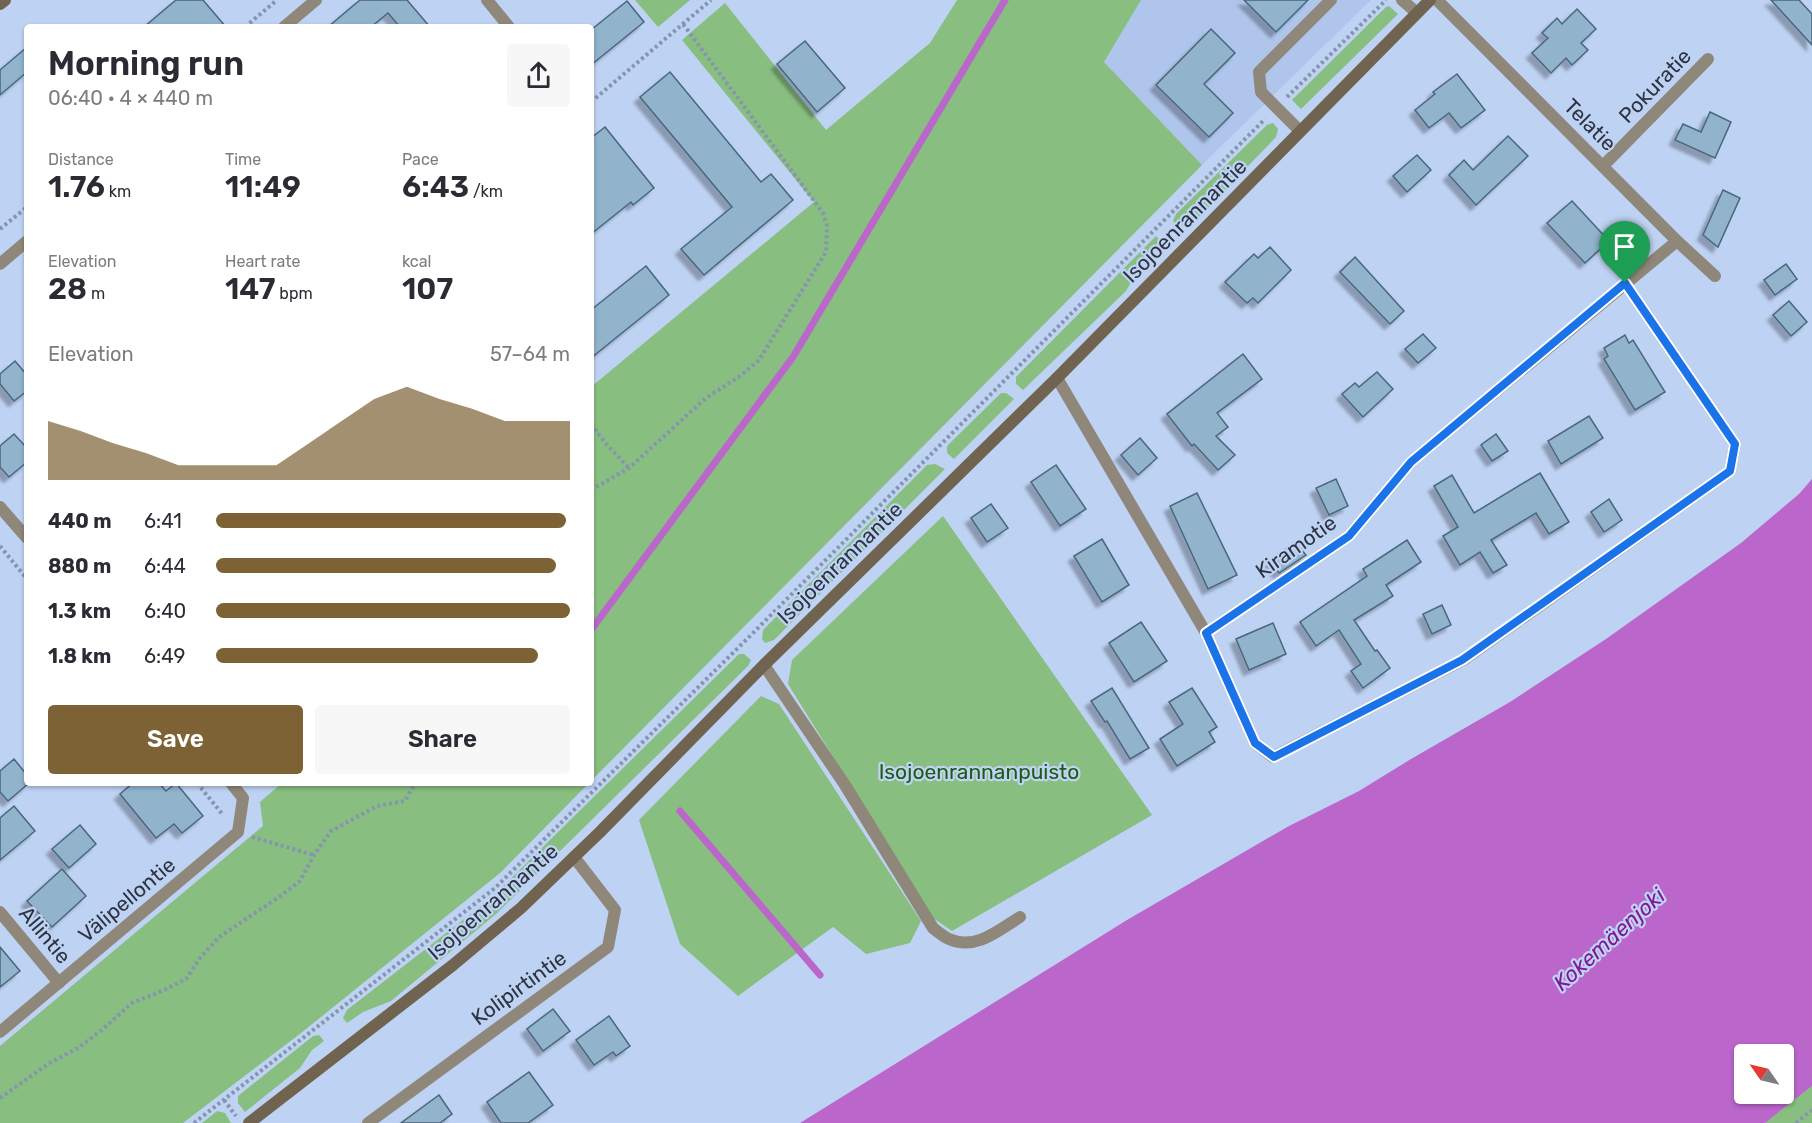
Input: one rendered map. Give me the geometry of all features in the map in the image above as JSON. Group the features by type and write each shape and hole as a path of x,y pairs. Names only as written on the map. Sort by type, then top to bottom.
{"street":[{"path":"0,4 5,0"},
{"path":"288,24 316,0"},
{"path":"487,0 507,24"},
{"path":"1300,132 1261,92 1259,72 1331,0"},
{"path":"1402,0 1417,13"},
{"name":"Isojoenrannantie","path":"249,1123 521,908 764,665 1057,378 1430,0"},
{"name":"Telatie","path":"1437,0 1677,241 1715,276"},
{"name":"Pokuratie","path":"1603,166 1708,58"},
{"name":"Kiramotie","path":"1206,633 1349,536 1411,462 1677,241"},
{"path":"0,264 24,244"},
{"path":"1057,378 1206,633 1255,743 1274,757 1462,660 1730,471 1735,444 1625,283"},
{"path":"0,507 24,535"},
{"path":"764,665 845,785 933,928 950,940 972,943 987,938 1020,917"},
{"path":"233,786 243,798 238,832"},
{"name":"Välipellontie","path":"0,1032 238,832"},
{"name":"Kolipirtintie","path":"368,1123 608,947 615,910 574,857"},
{"name":"Allintie","path":"0,912 59,983"}],"path":[{"path":"249,24 277,0"},
{"path":"594,99 711,0"},
{"path":"195,1123 495,888 1386,0"},
{"path":"594,488 629,468 706,398 759,360 826,252 827,226 823,213 683,24"},
{"path":"0,230 24,210"},
{"path":"594,428 629,468"},
{"path":"0,546 24,575"},
{"path":"200,786 238,832 314,855"},
{"path":"0,1098 48,1064 78,1048 132,1003 186,979 200,958 219,937 300,881 314,855 331,831 377,806 405,801 413,786"},
{"path":"224,1100 241,1123"},
{"path":"1796,1123 1812,1110"}],"shaded area":[{"path":"1141,0 1371,0 1202,165 1104,62"}],"green space":[{"path":"635,0 690,0 658,27"},
{"path":"957,0 1141,0 1104,62 1202,165 594,778 594,385 814,202 682,40 725,3 826,130 930,43"},
{"path":"1389,6 1398,14 1301,109 1292,100"},
{"path":"1273,123 1278,129 1276,137 1198,218 1178,227 1173,221 1176,214 1267,125"},
{"path":"1156,236 1161,242 1141,265 1126,291 1023,390 1016,384 1016,377"},
{"path":"1001,393 1006,393 1014,399 954,459 947,453 947,446"},
{"path":"935,464 945,469 774,640 765,643 762,639 763,630 927,465"},
{"name":"Isojoenrannanpuisto","path":"943,516 1152,815 952,931 933,918 788,684 792,660"},
{"path":"739,654 744,654 751,660 748,666 496,914 391,1001 363,1012 347,1023 343,1018 347,1010 490,899"},
{"name":"Isojoenrannanpuisto","path":"761,696 779,704 921,921 910,943 866,954 833,927 738,996 680,944 639,820"},
{"path":"279,786 586,786 500,873 301,1033 183,1123 0,1123 0,1046 263,826 260,802"},
{"path":"319,1035 324,1041 312,1050 300,1068 245,1112 238,1103 238,1096 313,1036"},
{"path":"1812,1086 1812,1123 1765,1123 1789,1104 1794,1104 1794,1100"},
{"path":"217,1111 225,1113 231,1123 202,1123"}],"water":[{"name":"Kokemäenjoki","path":"1812,479 1812,1086 1794,1100 1794,1044 1734,1044 1734,1104 1789,1104 1765,1123 800,1123 1127,920 1289,826 1359,791 1510,702 1606,639 1741,543 1799,494"}],"building":[{"path":"176,0 203,0 223,24 148,24"},
{"path":"360,0 407,0 427,24 397,24 388,13 375,24 332,24"},
{"path":"1244,0 1308,0 1276,32"},
{"path":"1771,0 1799,0 1812,14 1812,45"},
{"path":"627,1 644,22 594,63 594,28"},
{"path":"1577,9 1596,29 1581,43 1588,50 1572,65 1566,58 1551,73 1532,53 1548,38 1542,33 1557,18 1562,24"},
{"path":"1211,29 1235,53 1204,84 1233,113 1209,137 1156,85"},
{"path":"805,41 845,88 817,112 777,64"},
{"path":"24,50 24,75 0,95 0,70"},
{"path":"670,72 761,182 771,174 793,200 704,275 681,249 732,207 640,97"},
{"path":"1457,74 1485,110 1461,128 1449,113 1429,128 1415,110 1435,94 1433,92"},
{"path":"1710,112 1731,122 1715,158 1675,140 1683,124 1701,132"},
{"path":"605,127 654,188 633,205 631,202 594,232 594,136"},
{"path":"1508,136 1528,156 1476,205 1449,175 1464,160 1473,170"},
{"path":"1417,155 1431,170 1407,192 1393,176"},
{"path":"1723,190 1740,198 1718,247 1703,235"},
{"path":"1572,201 1609,241 1585,263 1547,223"},
{"path":"1270,247 1291,270 1258,303 1253,298 1247,303 1225,282 1254,254 1258,258"},
{"path":"1355,257 1404,311 1390,324 1340,272"},
{"path":"1786,264 1797,279 1775,295 1764,280"},
{"path":"646,266 669,295 594,356 594,308"},
{"path":"1789,301 1807,322 1791,336 1773,315"},
{"path":"1423,334 1436,348 1418,363 1405,349"},
{"path":"1625,335 1629,343 1633,340 1665,392 1635,410 1604,359 1608,356 1604,348"},
{"path":"1243,354 1262,379 1217,413 1228,427 1216,436 1235,455 1218,470 1194,444 1192,446 1167,414"},
{"path":"15,361 24,372 24,393 14,401 0,384 0,374"},
{"path":"1377,372 1393,389 1363,417 1342,394 1355,383 1359,387"},
{"path":"1589,416 1603,438 1561,464 1548,441"},
{"path":"14,434 24,445 24,464 9,477 0,467 0,446"},
{"path":"1496,434 1508,451 1492,461 1481,445"},
{"path":"1140,438 1157,458 1138,475 1121,455"},
{"path":"1056,465 1086,509 1060,526 1031,482"},
{"path":"1540,473 1569,522 1549,534 1536,513 1491,540 1507,565 1493,573 1480,552 1460,565 1443,536 1458,527 1434,486 1452,475 1474,513"},
{"path":"1336,479 1348,506 1329,515 1316,488"},
{"path":"1197,493 1237,575 1208,589 1170,506"},
{"path":"1609,499 1622,520 1604,532 1591,512"},
{"path":"991,504 1008,528 987,542 971,518"},
{"path":"1102,539 1129,585 1102,602 1074,556"},
{"path":"1407,540 1421,562 1386,585 1393,596 1354,620 1390,668 1363,688 1351,671 1361,664 1339,630 1316,646 1300,622 1367,576 1363,569"},
{"path":"1295,542 1306,555 1279,573 1270,562"},
{"path":"1442,605 1451,625 1432,634 1423,614"},
{"path":"1141,622 1167,661 1134,682 1109,643"},
{"path":"1273,623 1286,654 1249,670 1236,639"},
{"path":"1112,688 1149,748 1130,759 1107,721 1105,722 1091,701"},
{"path":"1192,688 1217,727 1209,732 1215,742 1177,766 1160,739 1183,724 1169,702"},
{"path":"14,759 24,771 26,786 8,801 0,792 0,771"},
{"path":"129,786 162,786 166,791 172,786 178,786 203,816 182,833 174,824 156,838 120,794"},
{"path":"14,806 35,831 0,860 0,818"},
{"path":"80,825 96,844 69,868 52,849"},
{"path":"62,869 86,896 52,927 27,901"},
{"path":"0,947 20,971 0,987"},
{"path":"553,1009 570,1031 543,1051 527,1029"},
{"path":"609,1016 630,1046 616,1056 613,1052 594,1065 576,1040"},
{"path":"529,1072 553,1105 528,1123 501,1123 487,1102"},
{"path":"439,1095 452,1114 440,1123 401,1123"}],"waterway":[{"path":"594,626 793,357 1005,0"},
{"path":"680,811 820,975"}],"route":[{"path":"1625,283 1735,444 1730,471 1462,660 1274,757 1255,743 1206,633 1349,536 1411,462 1625,283"}]}
